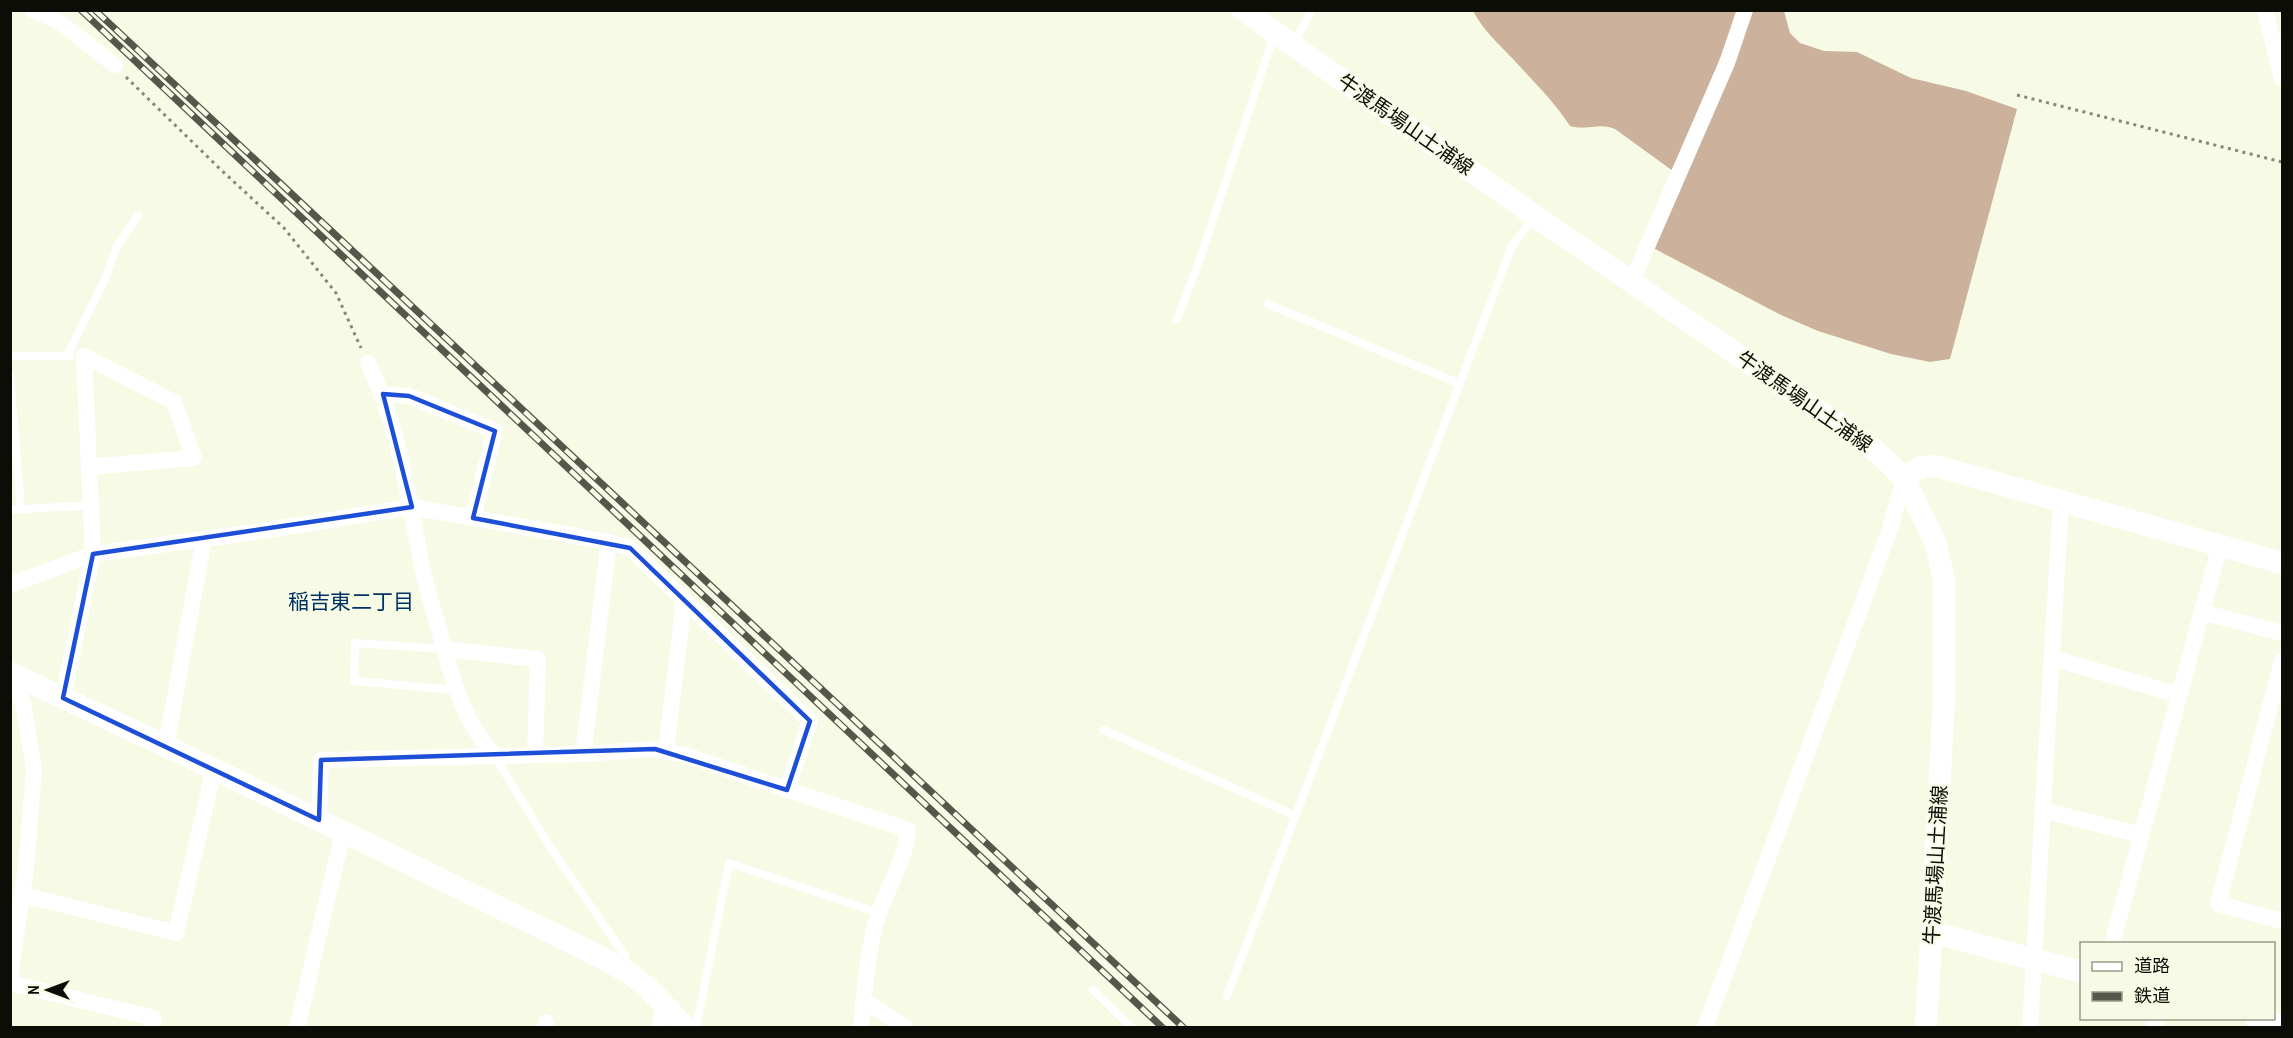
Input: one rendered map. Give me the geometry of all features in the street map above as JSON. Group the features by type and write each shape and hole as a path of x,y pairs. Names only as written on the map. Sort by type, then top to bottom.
{"main road":[{"name":"牛渡馬場山土浦線","path":"1243,10 1535,216 1843,427 1875,450 1904,478 1936,544 1944,580 1944,700 1926,1028"},
{"path":"1904,478 1921,467 1936,466 2283,563"},
{"path":"10,676 166,746 549,931 626,971 664,1004 686,1028"},
{"path":"1931,932 2080,971"},
{"path":"2263,1020 2283,1026"}],"street":[{"path":"32,10 58,21 114,65"},
{"path":"1632,281 1727,63 1745,10"},
{"path":"2265,10 2283,78"},
{"path":"63,698 93,554 91,505 89,466 84,356 174,402 194,458 89,466"},
{"path":"368,363 383,394 412,507 422,567 455,690 476,734 495,756"},
{"path":"383,394 409,396 495,431 473,518"},
{"path":"1705,1028 1890,529 1904,478"},
{"path":"2030,1028 2061,500"},
{"path":"10,585 93,554 412,507 609,542 630,548 810,721 787,790"},
{"path":"166,746 204,539"},
{"path":"583,754 609,542"},
{"path":"2113,942 2220,545"},
{"path":"666,751 684,600"},
{"path":"2202,612 2283,633"},
{"path":"444,649 538,659 536,755"},
{"path":"2052,658 2179,695"},
{"path":"2283,661 2218,904 2283,921"},
{"path":"10,676 23,702 34,770 23,895 10,977"},
{"path":"319,820 321,760 583,754 655,749 688,756 908,830 907,845 879,913 869,955 861,1028"},
{"path":"23,895 176,933 214,769"},
{"path":"2043,810 2141,835"},
{"path":"297,1028 343,832"},
{"path":"10,983 154,1018 152,1028"},
{"path":"864,1000 906,1028"},
{"path":"659,1028 664,1004"}],"lane":[{"path":"1293,44 1312,10"},
{"path":"1177,320 1199,262 1275,31"},
{"path":"67,356 105,279 117,246 138,216"},
{"path":"1227,996 1512,246 1535,216"},
{"path":"1268,304 1460,384"},
{"path":"10,356 84,356"},
{"path":"10,375 21,509"},
{"path":"10,510 91,505"},
{"path":"444,649 355,643 354,681 455,690"},
{"path":"1104,730 1296,816"},
{"path":"495,756 551,848 625,956 626,971"},
{"path":"696,1028 729,863 879,913"},
{"path":"1093,990 1132,1028"}],"path":[{"path":"114,65 220,170 284,228 336,293 368,363"},
{"path":"2017,95 2283,162"}],"highlighted area":[{"path":"383,394 409,396 495,431 473,518 630,548 810,721 787,790 655,749 321,760 319,820 63,698 93,554 412,507"}],"shaded area":[{"path":"1473,11 1740,11 1673,171 1615,129 1603,126 1582,128 1570,126 1550,99 1486,30"},
{"path":"1753,11 1784,11 1790,33 1800,43 1824,51 1857,52 1911,78 1966,91 2017,109 1950,359 1930,362 1891,354 1818,331 1781,315 1655,249 1655,242"}],"railway":[{"path":"81,10 1163,1028"},
{"path":"95,10 1184,1028"}],"district":[{"name":"稲吉東二丁目","path":"351,601"}]}
